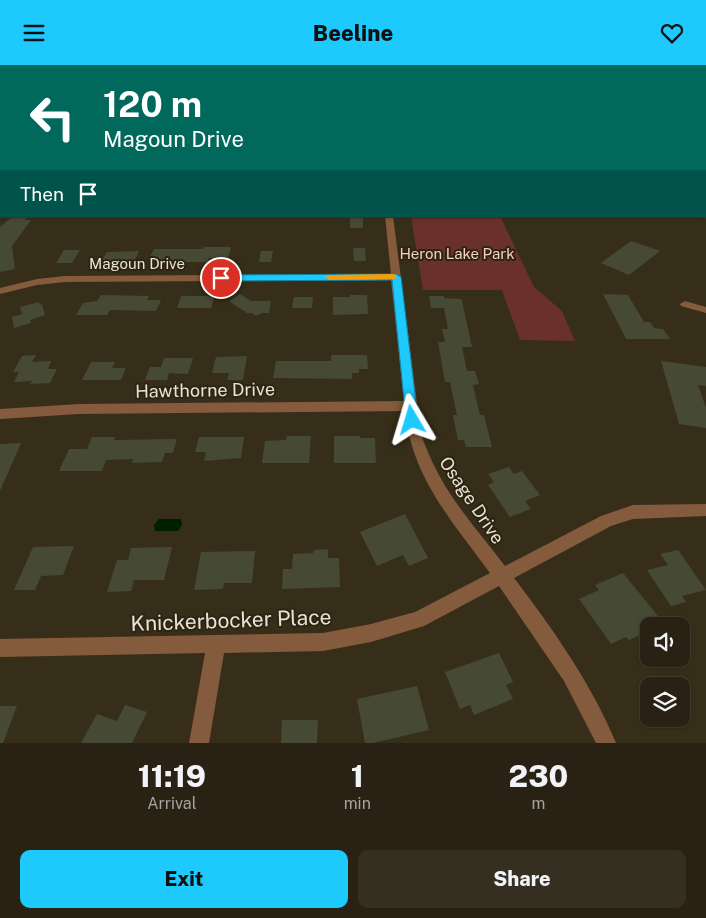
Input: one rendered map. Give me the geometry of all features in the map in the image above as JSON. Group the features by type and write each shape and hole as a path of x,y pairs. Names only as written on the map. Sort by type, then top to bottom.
{"street":[{"path":"271,65 363,65"},
{"name":"Osage Drive","path":"389,217 414,434 424,462 437,488 503,576 568,670 593,713 606,743"},
{"name":"Magoun Drive","path":"0,291 37,282 66,279 396,277"},
{"path":"685,304 706,310"},
{"name":"Hawthorne Drive","path":"0,414 89,409 411,406"},
{"name":"Knickerbocker Place","path":"0,648 324,642 371,633 418,620 606,521 633,512 706,510"},
{"path":"199,743 216,644"}],"green space":[{"name":"Heron Lake Park","path":"411,217 500,217 534,287 562,311 575,341 520,340 502,290 423,290"}],"shaded area":[{"path":"159,519 181,519 182,525 178,531 155,531 154,525"}],"building":[{"path":"12,217 28,217 25,220 31,220 12,246 15,269 0,272 0,227"},
{"path":"350,217 363,217 363,228 350,228"},
{"path":"631,241 660,251 629,275 601,263"},
{"path":"204,247 231,247 228,258 209,258 208,262 162,262 163,260 149,259 154,249 203,249"},
{"path":"353,248 365,248 366,261 354,261"},
{"path":"64,250 80,250 72,263 56,263"},
{"path":"139,251 134,262 101,262 107,252"},
{"path":"261,251 273,251 271,262 259,262"},
{"path":"240,294 251,301 271,301 269,313 262,313 256,316 252,313 247,313 229,301"},
{"path":"603,294 628,295 644,322 650,322 654,328 663,329 670,339 626,339"},
{"path":"101,295 149,296 147,300 161,300 156,311 110,310 107,315 76,315 83,303 97,301"},
{"path":"350,295 367,295 368,314 333,315 333,297 350,297"},
{"path":"181,296 215,296 211,308 177,308"},
{"path":"429,296 444,296 444,298 461,299 462,301 472,347 462,347 467,371 475,371 479,384 473,385 480,415 484,415 492,447 466,447 464,440 458,440 453,415 457,415 450,382 445,382 438,342 445,342 442,329 448,329 444,308 431,308"},
{"path":"294,297 313,297 312,308 292,308"},
{"path":"39,302 40,305 42,304 45,315 30,320 31,323 14,328 12,317 22,314 20,307"},
{"path":"36,355 32,362 51,361 48,369 57,369 50,383 30,384 32,381 14,382 19,372 13,372 22,356"},
{"path":"331,355 367,355 368,369 359,369 359,373 352,373 352,379 273,378 276,361 331,361"},
{"path":"247,356 243,380 227,380 229,373 212,373 216,357"},
{"path":"164,358 193,358 188,374 169,373 167,380 145,380 150,367 161,367"},
{"path":"661,361 706,367 706,386 698,385 706,408 706,428 679,424"},
{"path":"91,362 115,362 112,368 126,368 121,380 82,380"},
{"path":"287,436 311,436 309,463 262,463 265,441 286,440"},
{"path":"334,436 375,438 376,463 334,463"},
{"path":"92,437 115,437 114,440 177,439 173,453 165,453 162,462 132,463 133,459 106,460 102,471 59,471 69,449 87,449"},
{"path":"199,437 244,437 241,458 204,461 206,452 195,452"},
{"path":"21,443 0,491 0,444"},
{"path":"509,467 514,474 522,471 540,495 525,501 531,509 510,517 488,485 494,482 488,474"},
{"path":"405,514 428,558 409,566 403,555 377,566 360,532"},
{"path":"74,546 63,575 41,576 35,590 14,590 33,547"},
{"path":"172,547 164,580 134,580 131,591 107,592 117,560 128,560 131,548"},
{"path":"328,549 328,558 339,558 340,587 282,589 283,569 292,569 293,554 313,553 314,550"},
{"path":"678,550 706,590 682,596 686,602 671,606 647,570 668,565 660,554"},
{"path":"255,551 252,583 224,583 223,589 194,590 201,552"},
{"path":"623,573 658,616 640,617 640,635 629,640 626,637 611,644 579,599 599,590 595,585"},
{"path":"499,653 513,682 506,685 513,699 474,715 470,705 460,709 445,672"},
{"path":"417,686 429,730 373,743 365,743 357,699"},
{"path":"125,705 147,712 132,743 81,743 97,714 117,721"},
{"path":"0,706 17,706 3,743 0,743"},
{"path":"282,720 318,720 317,743 281,743"}],"slow traffic":[{"path":"329,277 393,277"}],"route":[{"path":"221,278 396,277 412,420"}]}
